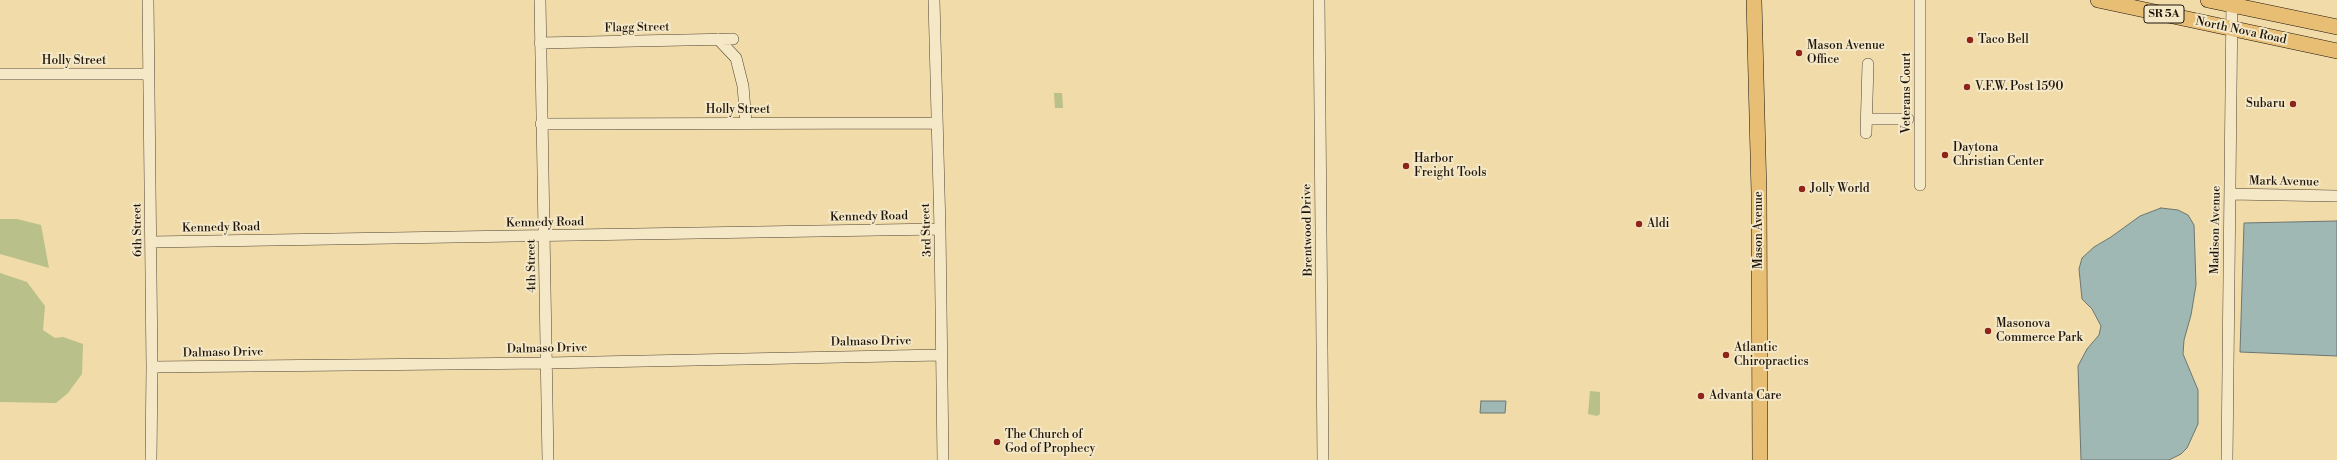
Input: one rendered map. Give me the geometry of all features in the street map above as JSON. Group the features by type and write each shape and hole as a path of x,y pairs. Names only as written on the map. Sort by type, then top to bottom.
{"main road":[{"name":"Mason Avenue","path":"1754,0 1759,193 1760,460"},
{"name":"North Nova Road","path":"2098,0 2337,51"},
{"name":"North Nova Road","path":"2208,0 2232,3 2337,27"}],"street":[{"name":"6th Street","path":"148,0 152,367 151,460"},
{"name":"4th Street","path":"540,0 548,460"},
{"name":"3rd Street","path":"934,0 936,122 940,228 943,460"},
{"name":"Brentwood Drive","path":"1319,0 1323,460"},
{"name":"Veterans Court","path":"1920,0 1920,185"},
{"name":"Madison Avenue","path":"2227,460 2232,3"},
{"path":"718,39 736,58 743,86 746,123"},
{"name":"Flagg Street","path":"540,43 733,39"},
{"path":"1866,133 1868,64"},
{"name":"Holly Street","path":"0,74 148,74"},
{"path":"1866,119 1908,119"},
{"name":"Holly Street","path":"541,124 936,122"},
{"name":"Mark Avenue","path":"2230,194 2337,196"},
{"name":"Kennedy Road","path":"151,242 544,237 940,228"},
{"name":"Dalmaso Drive","path":"152,367 547,363 942,355"}],"green space":[{"path":"1054,93 1062,93 1063,108 1055,108"},
{"path":"0,219 17,219 41,225 49,268 0,254"},
{"path":"0,273 27,282 45,306 43,330 55,338 63,337 83,344 82,374 68,393 56,403 0,402"},
{"path":"1590,391 1600,392 1600,414 1597,416 1588,414"}],"water":[{"path":"2161,208 2178,210 2188,215 2194,225 2196,285 2191,315 2184,340 2183,354 2198,390 2198,424 2187,448 2181,454 2169,460 2081,460 2078,366 2087,349 2099,335 2101,326 2092,309 2082,299 2079,269 2082,258 2094,247 2111,237 2140,216"},
{"path":"2337,221 2337,356 2240,352 2244,223"},
{"path":"1481,401 1506,401 1505,413 1480,413"}],"place":[{"name":"Taco Bell","path":"1970,40"},
{"name":"Mason Avenue Office","path":"1799,53"},
{"name":"V.F.W. Post 1590","path":"1967,87"},
{"name":"Subaru","path":"2293,104"},
{"name":"Daytona Christian Center","path":"1945,155"},
{"name":"Harbor Freight Tools","path":"1406,166"},
{"name":"Jolly World","path":"1802,189"},
{"name":"Aldi","path":"1639,224"},
{"name":"Masonova Commerce Park","path":"1988,331"},
{"name":"Atlantic Chiropractics","path":"1726,355"},
{"name":"Advanta Care","path":"1701,396"},
{"name":"The Church of God of Prophecy","path":"997,442"}]}
